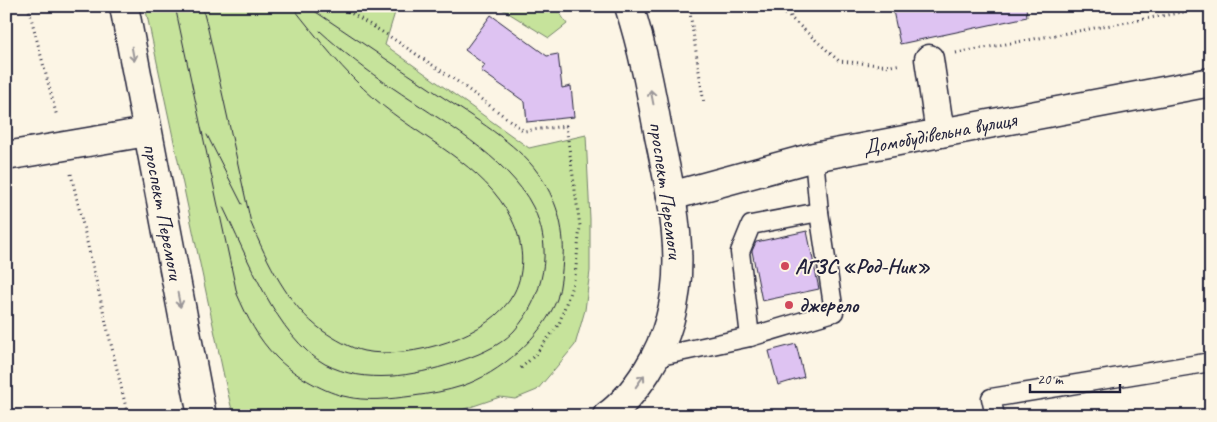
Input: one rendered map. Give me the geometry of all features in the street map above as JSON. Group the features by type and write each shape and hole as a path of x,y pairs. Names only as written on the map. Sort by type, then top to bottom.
{"main road":[{"name":"проспект Перемоги","path":"124,6 202,416"},
{"name":"проспект Перемоги","path":"607,416 618,408 639,383 656,358 672,316 678,279 676,232 671,196 643,55 629,6"},
{"path":"929,59 940,133"},
{"name":"Домобудівельна вулиця","path":"671,196 814,156 1211,82"},
{"path":"6,156 147,132"}],"lane":[{"path":"656,358 750,337 834,312 819,212 814,156"},
{"path":"750,337 740,252 751,225 819,212"},
{"path":"995,416 991,398 1211,362"}],"path":[{"path":"28,6 65,145 128,416"},
{"path":"339,6 389,36 458,82 524,132 566,126 580,226 575,277 559,324 535,355 519,370"},
{"path":"689,6 704,104"},
{"path":"772,6 791,18 839,61 891,66 1211,6"},
{"path":"788,6 791,18"}],"green space":[{"path":"145,6 397,6 385,45 529,148 586,135 590,219 590,271 585,310 575,345 537,390 515,399 500,397 444,416 237,416 231,406 225,381"},
{"path":"497,6 555,6 567,24 549,38"}],"building":[{"path":"892,6 1026,6 1027,17 900,44"},
{"path":"491,15 547,56 558,54 562,88 571,86 574,117 527,122 525,102 481,71 485,65 465,50"},
{"name":"АГЗС «Род-Ник»","path":"807,231 819,289 762,301 752,251 756,242"},
{"path":"796,344 804,377 778,385 769,351"}],"tram line":[{"path":"175,6 237,294 253,327 264,343 282,363 307,381 335,394 352,398 378,399 419,395 462,386 476,380 505,363 531,340 550,313 557,299 561,279 563,246 561,224 550,192 529,162 506,141 307,6"},
{"path":"202,6 251,223 280,282 299,309 323,331 348,345 364,351 383,353 404,352 448,342 469,333 487,322 503,308 518,284 522,256 519,237 512,220 500,200 486,183 469,168 393,113 364,89 332,55 292,6"},
{"path":"223,207 265,293 292,335 308,352 325,364 340,371 356,375 406,375 438,368 462,360 486,351 508,337 524,318 533,303 543,272 543,239 533,207 522,189 507,172 470,140 374,75 320,31"},
{"path":"207,135 242,204"}],"place":[{"name":"АГЗС «Род-Ник»","path":"785,266"},
{"name":"джерело","path":"789,305"}]}
